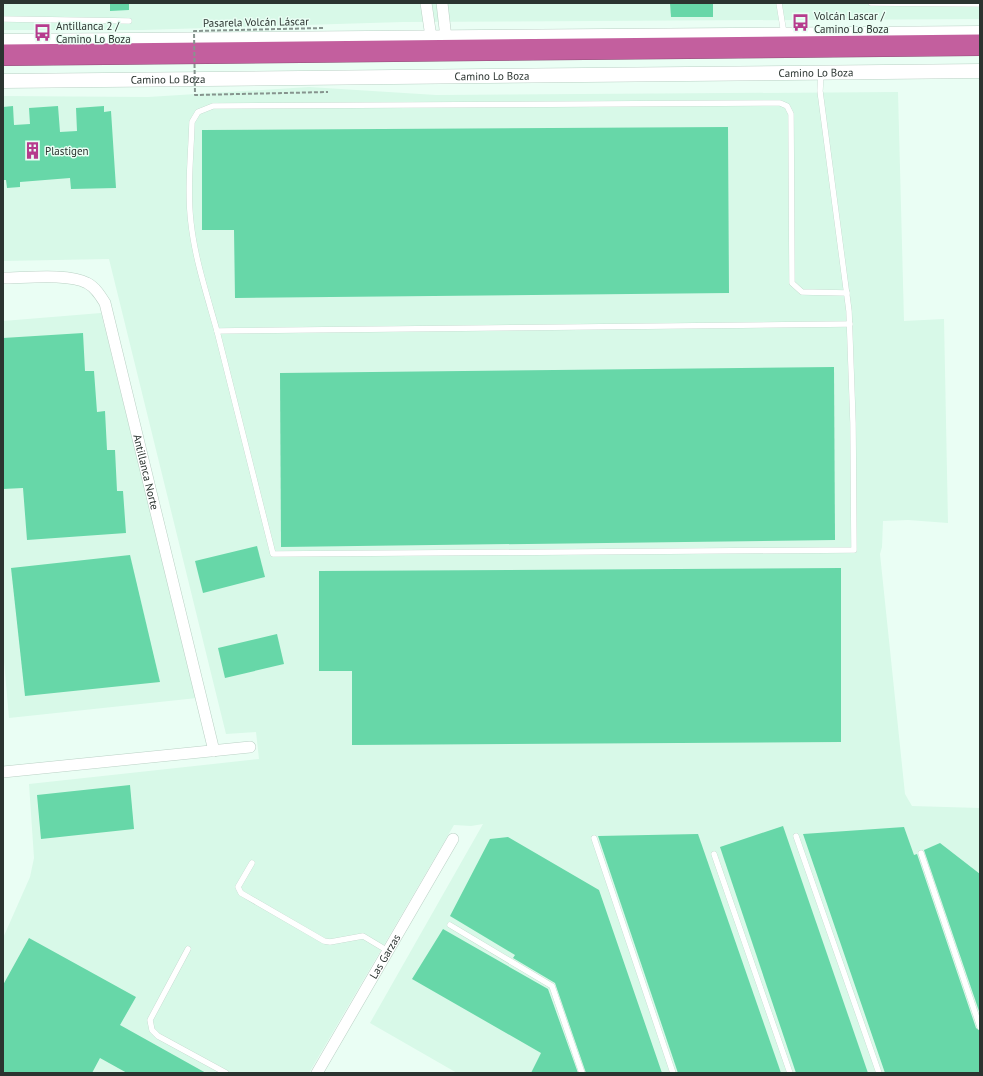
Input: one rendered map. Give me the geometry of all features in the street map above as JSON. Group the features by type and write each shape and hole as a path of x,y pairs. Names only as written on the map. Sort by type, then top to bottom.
{"highway":[{"path":"3,55 980,45"},
{"path":"3,68 980,58"}],"street":[{"path":"426,3 431,38"},
{"path":"442,3 446,38"},
{"path":"3,41 980,33"},
{"name":"Camino Lo Boza","path":"3,81 980,71"},
{"name":"Antillanca Norte","path":"3,278 69,278 80,280 95,289 105,303 214,751"},
{"path":"3,772 250,747"},
{"name":"Las Garzas","path":"317,1073 453,839"}],"lane":[{"path":"779,3 784,34"},
{"path":"871,3 980,4"},
{"path":"3,19 129,21"},
{"path":"821,72 820,91 847,293 850,324 853,423 854,550 273,554 217,330 193,241 189,196 192,122 198,112 213,106 784,104 789,108 791,114 792,284 802,292 847,293"},
{"path":"217,330 850,324"},
{"path":"796,836 879,1073"},
{"path":"594,838 673,1073"},
{"path":"921,853 980,1027"},
{"path":"714,854 790,1073"},
{"path":"252,863 238,887 241,893 324,941 330,942 363,936 388,951"},
{"path":"450,925 552,986 582,1073"},
{"path":"188,949 150,1020 150,1025 158,1036 226,1073"}],"path":[{"name":"Pasarela Volcán Láscar","path":"323,28 194,31 195,95 328,92"}],"shaded area":[{"path":"3,3 980,3 980,19 403,22 142,30 3,30"},
{"path":"309,87 436,95 898,92 904,321 944,319 948,523 908,520 883,521 882,547 880,554 905,794 912,806 980,808 980,1073 457,1073 370,1023 483,824 471,826 454,825 309,1073 3,1073 3,938 30,877 34,858 29,784 259,759 256,732 226,734 109,259 3,261 3,96 148,97"},
{"path":"101,313 197,698 9,718 3,650 3,321"}],"building":[{"path":"110,3 129,3 129,10 110,11"},
{"path":"670,3 713,3 713,17 671,17"},
{"path":"13,106 14,125 30,124 29,108 58,106 60,132 77,131 76,108 104,106 104,112 111,111 116,188 71,189 70,178 20,182 20,187 7,188 6,180 3,180 3,107"},
{"path":"728,127 729,293 235,298 234,230 202,230 202,130"},
{"path":"83,333 85,371 94,371 97,412 105,411 107,450 115,450 117,491 123,491 126,533 27,540 23,488 3,489 3,338"},
{"path":"834,367 835,540 281,547 280,373"},
{"path":"257,546 265,577 203,593 195,561"},
{"path":"130,555 160,682 25,696 11,568"},
{"path":"841,568 841,742 352,745 352,671 319,671 319,571"},
{"path":"277,634 284,664 225,678 218,648"},
{"path":"130,785 134,829 41,839 37,795"},
{"path":"783,826 868,1073 796,1073 720,847"},
{"path":"904,827 914,855 917,854 976,1028 980,1031 980,1073 885,1073 803,834"},
{"path":"698,834 781,1073 678,1073 598,836"},
{"path":"508,837 599,890 662,1073 586,1073 555,983 513,958 515,955 450,916 490,839"},
{"path":"940,843 980,874 980,1014 924,850"},
{"path":"443,929 548,989 578,1073 531,1073 541,1053 412,979"},
{"path":"29,938 136,997 120,1025 206,1073 127,1073 100,1058 92,1073 3,1073 3,985"}],"place":[{"name":"Volcán Lascar / Camino Lo Boza","path":"801,22"},
{"name":"Antillanca 2 / Camino Lo Boza","path":"43,32"},
{"name":"Plastigen","path":"32,151"}]}
